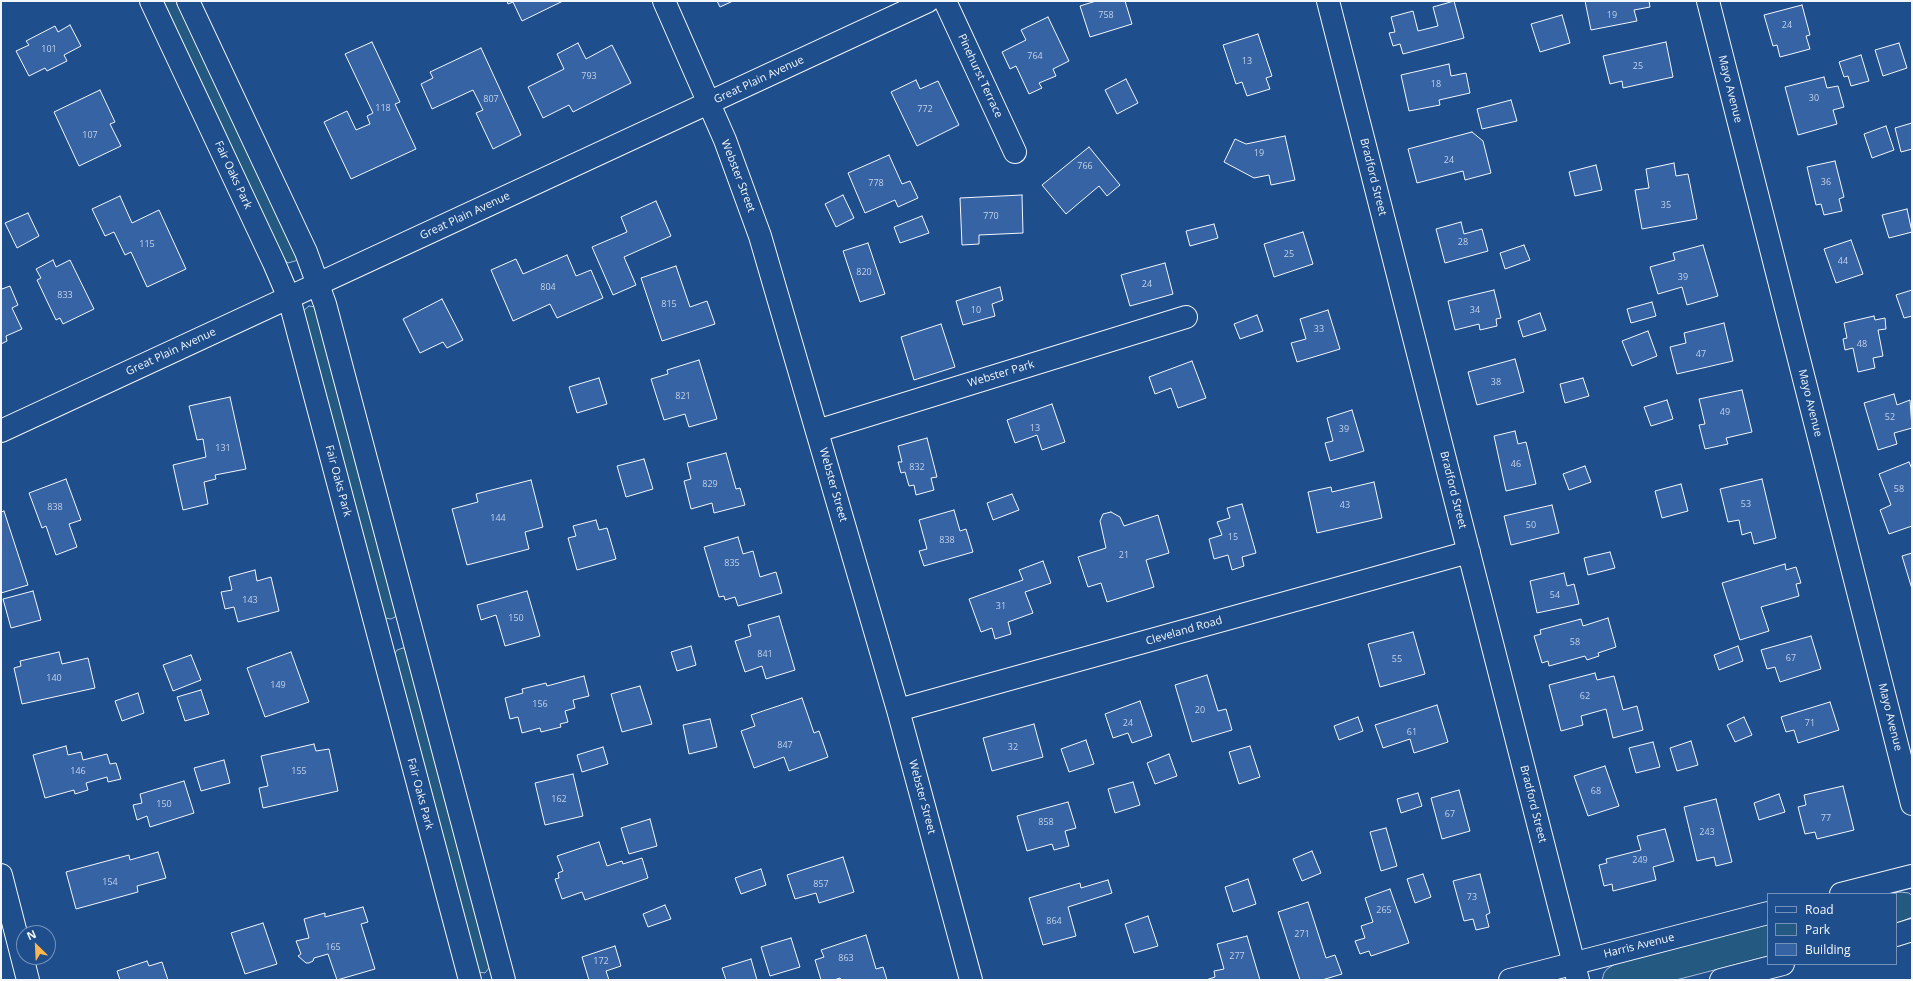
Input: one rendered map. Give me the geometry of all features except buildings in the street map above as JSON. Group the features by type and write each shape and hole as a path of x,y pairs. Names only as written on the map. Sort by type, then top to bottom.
{"street":[{"name":"Fair Oaks Park","path":"151,1 289,298 470,980"},
{"path":"188,1 306,252 330,320 504,980"},
{"name":"Webster Street","path":"664,1 736,168 760,236 898,710 971,980"},
{"name":"Great Plain Avenue","path":"1,430 928,1"},
{"name":"Pinehurst Terrace","path":"944,1 1015,152"},
{"name":"Bradford Street","path":"1328,1 1576,971"},
{"name":"Mayo Avenue","path":"1708,1 1912,804"},
{"name":"Webster Park","path":"817,430 1186,317"},
{"name":"Cleveland Road","path":"898,710 1469,552"},
{"path":"380,639 411,630"},
{"path":"1,875 28,980"},
{"path":"1845,893 1912,876"},
{"name":"Harris Avenue","path":"1510,980 1576,971 1767,913"},
{"path":"1897,934 1912,930"},
{"path":"1721,980 1778,965"}],"green space":[{"path":"162,1 179,1 298,259 295,261 288,263 284,260"},
{"path":"309,306 316,307 397,616 391,619 385,618 303,311"},
{"path":"403,648 406,649 490,967 485,973 479,972 394,655 397,650"},
{"path":"1900,892 1909,893 1912,896 1912,917 1897,924 1897,893 1894,893"},
{"path":"1767,924 1767,956 1676,980 1602,980 1607,969 1615,964"}]}
